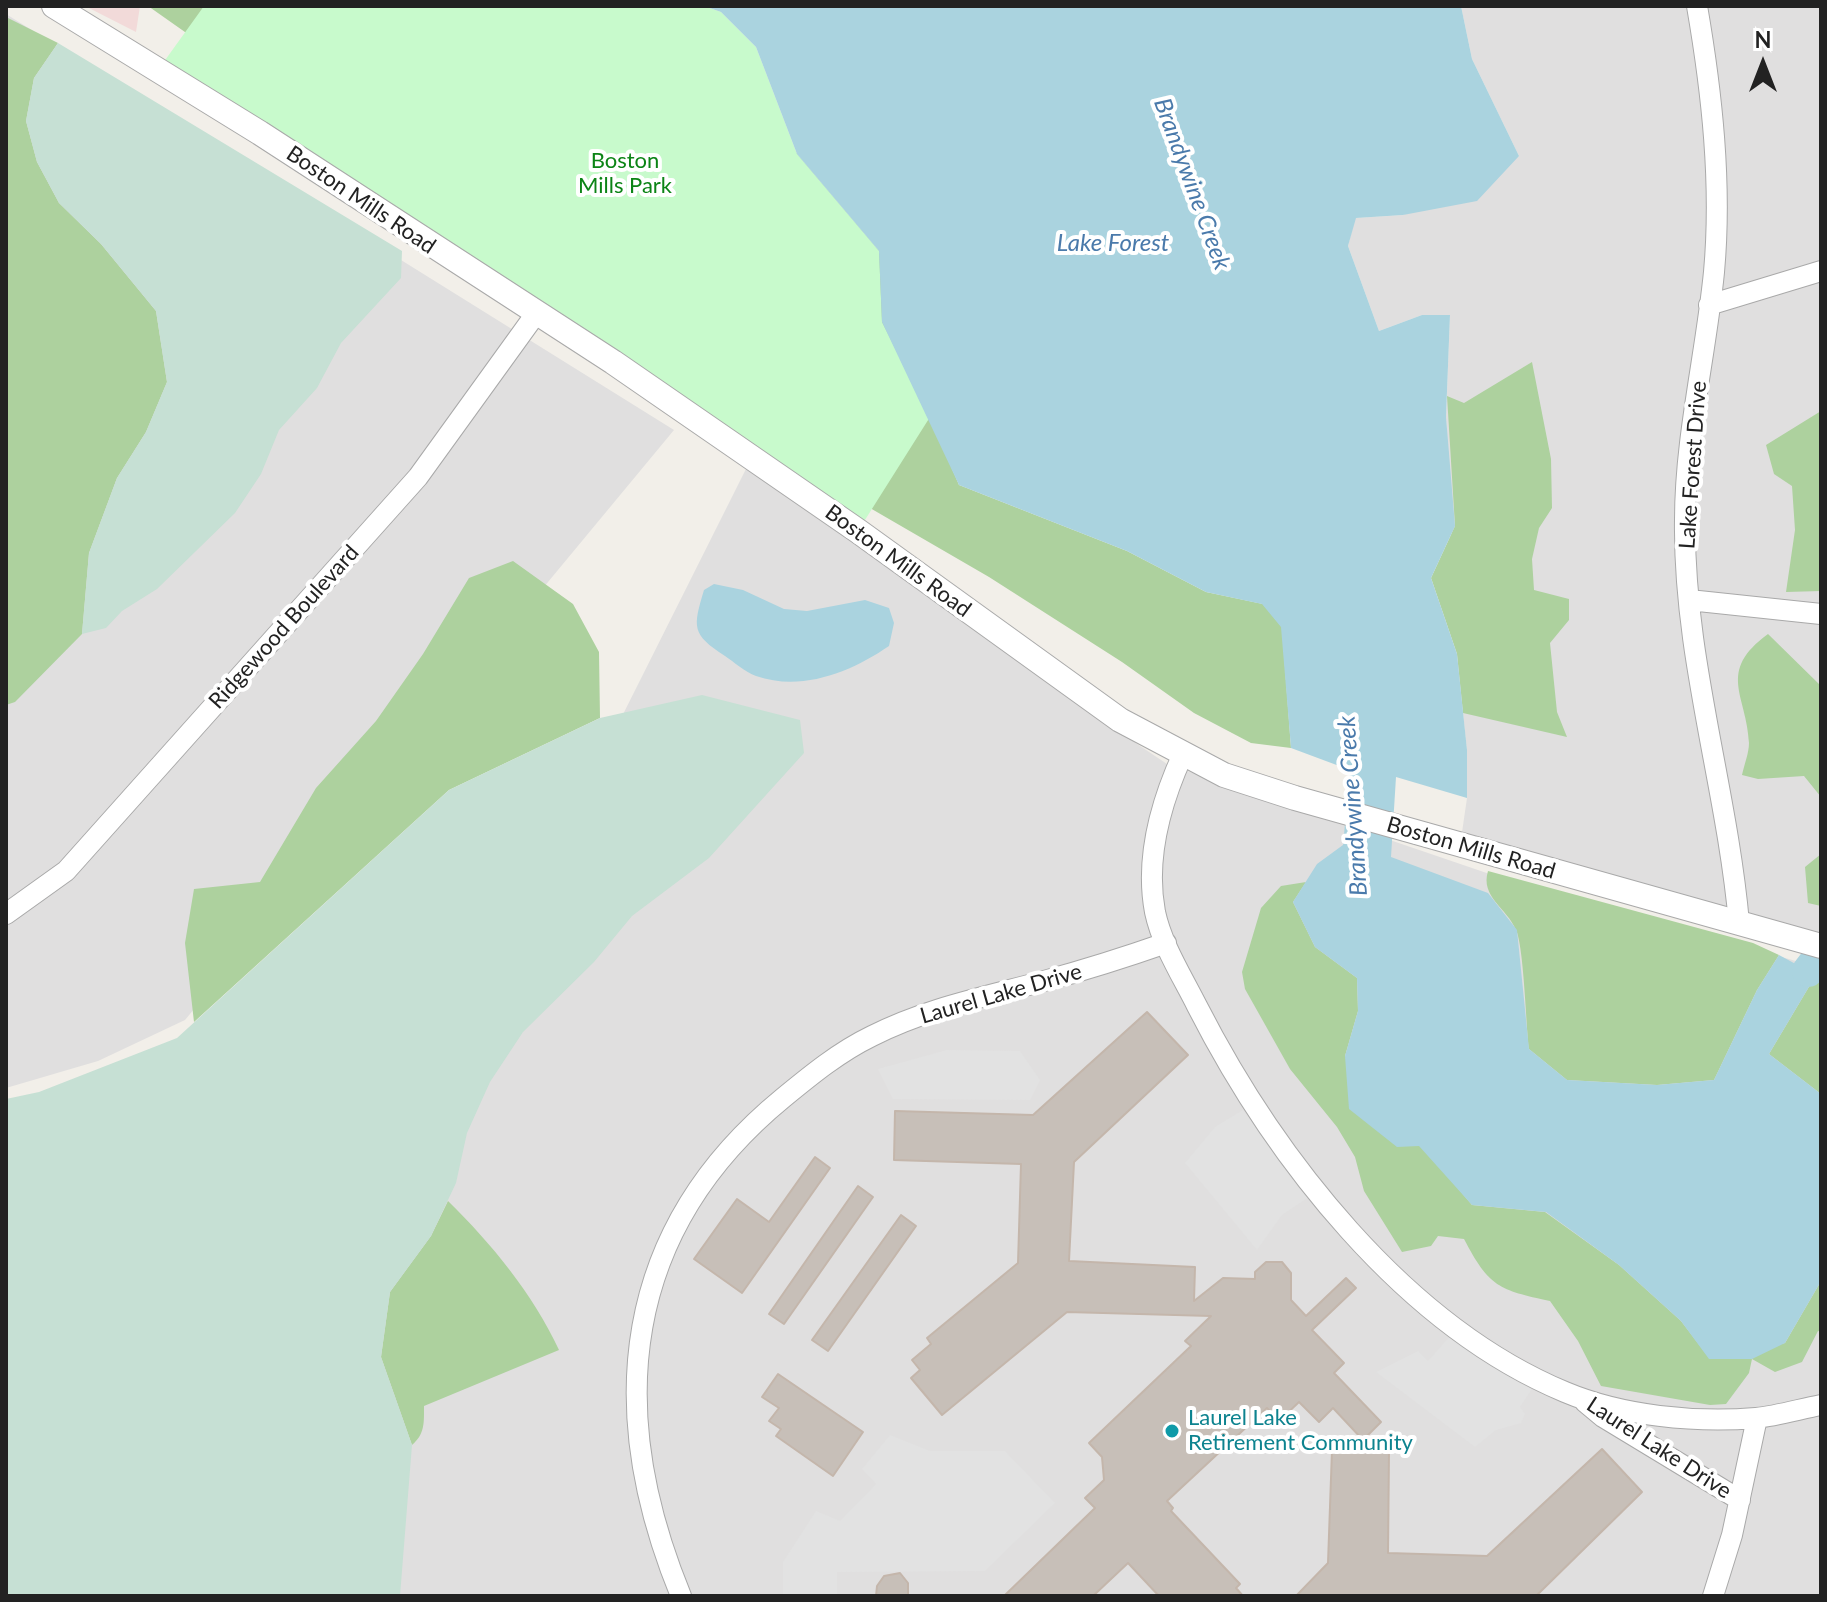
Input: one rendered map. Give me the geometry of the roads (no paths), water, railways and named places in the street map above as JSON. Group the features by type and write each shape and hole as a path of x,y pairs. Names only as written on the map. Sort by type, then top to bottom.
{"street":[{"name":"Boston Mills Road","path":"54,6 260,133 699,420 1096,704 1183,754 1224,775 1295,798 1816,944"},
{"name":"Lake Forest Drive","path":"1697,6 1711,103 1717,214 1685,518 1696,667 1725,808 1739,923"},
{"path":"1709,305 1821,271"},
{"name":"Ridgewood Boulevard","path":"6,914 66,871 408,489 443,446 535,315"},
{"path":"1689,600 1821,614"},
{"name":"Laurel Lake Drive","path":"1183,754 1172,778 1156,833 1155,912 1166,943 1243,1087 1277,1141 1339,1219 1450,1322 1535,1377 1578,1396 1648,1413 1757,1418 1821,1405"},
{"name":"Laurel Lake Drive","path":"681,1596 662,1541 643,1452 637,1358 640,1330 656,1267 706,1175 760,1116 833,1058 868,1038 964,999 1045,981 1166,943"},
{"name":"Laurel Lake Drive","path":"1578,1396 1603,1417 1740,1500"},
{"name":"Laurel Lake Drive","path":"1713,1596 1740,1500 1757,1418"}],"water":[{"name":"Lake Forest","path":"704,6 1461,6 1472,59 1519,156 1477,201 1403,215 1356,218 1348,246 1379,331 1422,315 1450,315 1446,417 1455,526 1431,578 1457,654 1467,750 1467,798 1396,777 1391,857 1488,893 1517,930 1529,1049 1567,1080 1657,1085 1714,1080 1757,990 1779,955 1816,975 1769,1054 1821,1094 1821,1281 1785,1343 1752,1359 1709,1359 1681,1321 1619,1265 1546,1212 1472,1205 1419,1146 1397,1147 1349,1109 1345,1056 1358,1011 1357,978 1315,947 1293,902 1317,864 1343,845 1350,770 1291,748 1281,627 1262,604 1206,592 1127,551 959,485 882,322 879,251 797,154 756,47 721,12"},
{"path":"714,584 743,590 784,609 807,611 865,600 889,608 894,623 889,646 859,664 826,677 791,682 756,676 706,642 698,629 704,590"}],"waterway":[{"path":"1808,971 1821,954"}],"place":[{"name":"Laurel Lake Retirement Community","path":"1172,1431"}],"park label":[{"name":"Boston Mills Park","path":"625,174"}],"water label":[{"name":"Brandywine Creek","path":"1192,184"},
{"name":"Brandywine Creek","path":"1353,806"}]}
